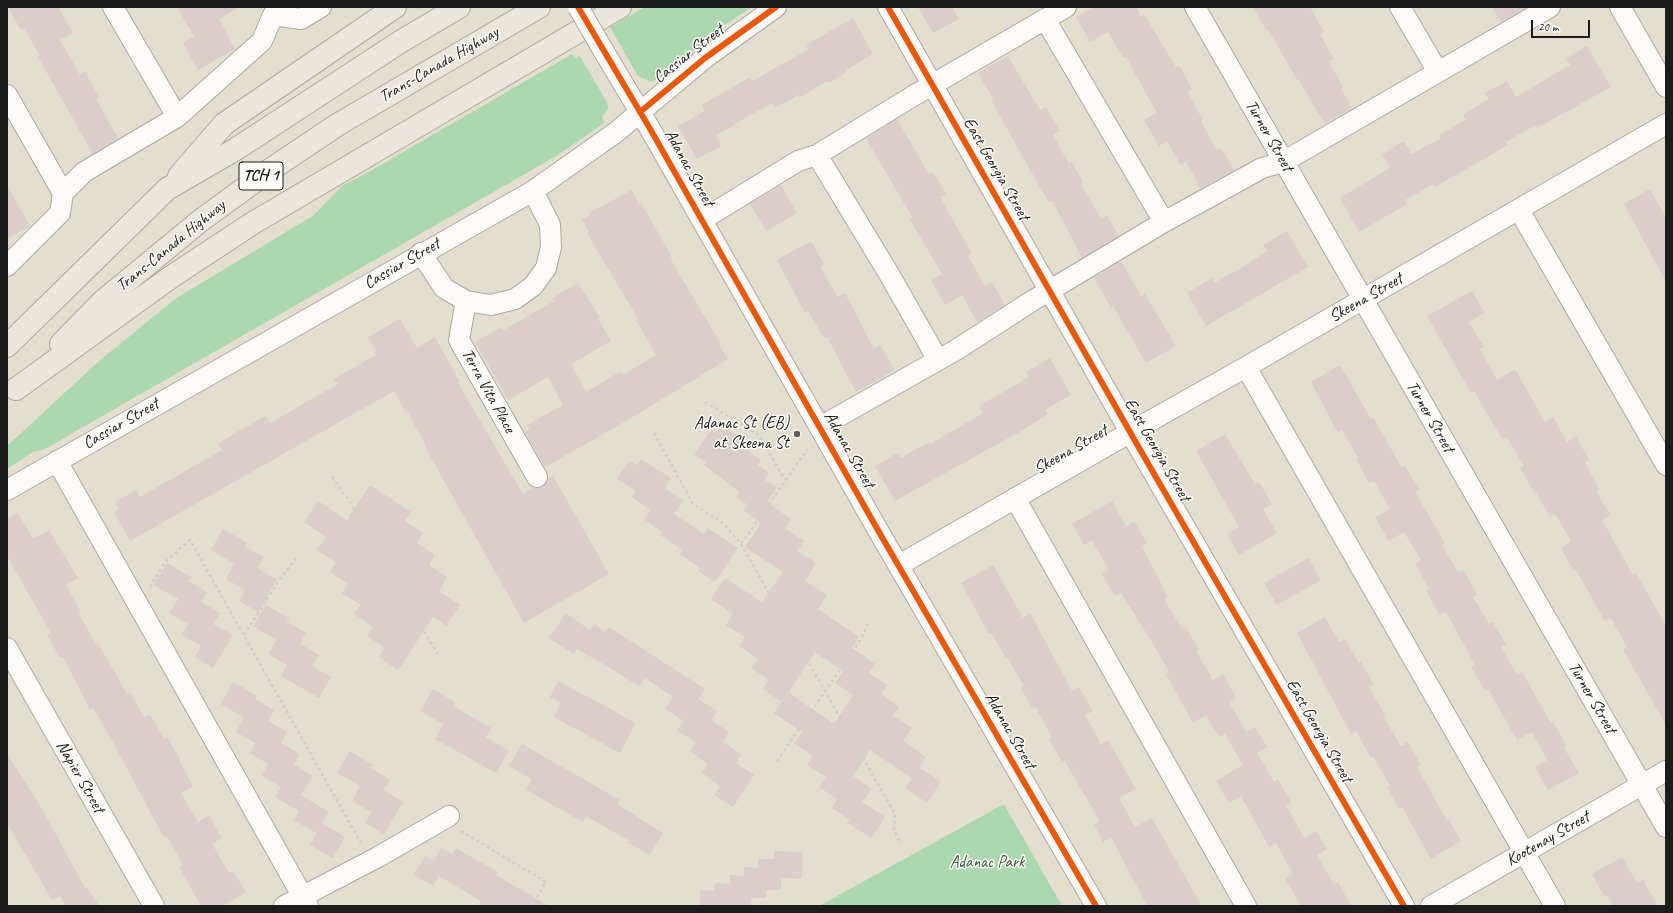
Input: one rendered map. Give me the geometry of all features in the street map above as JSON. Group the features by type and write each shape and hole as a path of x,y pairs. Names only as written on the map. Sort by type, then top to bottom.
{"highway":[{"path":"168,189 224,124 395,7"},
{"name":"TCH 1","path":"7,346 168,189 236,149 400,42 459,7"},
{"name":"Trans-Canada Highway","path":"11,394 103,302 200,221 270,170 337,125 539,7"},
{"path":"11,394 172,277 253,223 620,7"}],"street":[{"path":"113,7 177,117"},
{"path":"7,266 60,213 63,193 84,172 177,117 262,41 270,11 301,19 321,7"},
{"name":"Adanac Street","path":"578,7 640,112 1096,906"},
{"name":"Cassiar Street","path":"7,490 421,253 533,191 574,164 615,133 705,58 776,7"},
{"name":"East Georgia Street","path":"888,7 1049,291 1404,906"},
{"path":"702,220 798,161 817,155 932,85 1066,7"},
{"name":"Turner Street","path":"1195,7 1666,827"},
{"path":"1400,7 1438,72"},
{"path":"820,427 938,360 1164,222 1262,168 1283,162 1550,7"},
{"path":"1620,7 1666,87"},
{"path":"1045,19 1164,222"},
{"path":"7,95 63,193"},
{"name":"Skeena Street","path":"899,565 1363,300 1666,124"},
{"path":"817,155 889,274 938,360"},
{"path":"421,253 444,288 466,301 491,305 515,299 533,286 546,268 552,247 550,225 533,191"},
{"path":"1519,210 1666,465"},
{"name":"Terra Vita Place","path":"466,301 460,340 537,477"},
{"path":"1246,367 1555,906"},
{"path":"57,461 305,901"},
{"path":"1015,498 1246,906"},
{"name":"Napier Street","path":"7,648 154,906"},
{"name":"Kootenay Street","path":"1431,906 1666,771"},
{"path":"284,906 305,901 371,860 446,818"}],"path":[{"path":"705,402 759,435 785,480"},
{"path":"654,433 693,504 724,524 741,544 895,814 894,831 901,844"},
{"path":"741,544 806,450"},
{"path":"332,477 350,502 438,655"},
{"path":"140,607 166,561 190,540 371,860"},
{"path":"244,635 278,582 296,558"},
{"path":"777,761 861,638 869,621"},
{"path":"446,818 546,882 532,906"}],"green space":[{"path":"645,7 752,7 719,29 661,77 651,82 638,76 610,27"},
{"path":"572,54 577,59 579,55 607,102 608,109 602,117 604,123 558,155 43,450 33,452 7,469 7,446 98,362 175,299 314,215 343,185 360,177"},
{"name":"Adanac Park","path":"1004,804 1062,906 819,906"}],"building":[{"path":"8,7 58,7 73,33 60,40 80,75 85,72 99,97 96,99 118,138 93,154 38,57 40,56 24,28 21,30"},
{"path":"177,7 240,7 219,19 235,49 198,70 183,43 194,36"},
{"path":"918,7 952,7 959,19 933,33"},
{"path":"1094,7 1136,7 1141,16 1144,14 1176,67 1179,65 1192,89 1187,92 1203,120 1201,122 1217,150 1221,148 1234,170 1201,188 1186,162 1181,165 1167,141 1159,146 1144,120 1157,113 1126,57 1123,58 1108,32 1090,42 1076,17"},
{"path":"1253,7 1310,7 1324,32 1320,34 1334,59 1329,62 1343,87 1341,88 1352,108 1325,124 1298,79 1297,80 1268,29 1266,30"},
{"path":"1492,7 1527,7 1501,22"},
{"path":"853,18 873,54 828,83 827,81 800,97 798,95 775,108 772,103 742,120 716,136 721,146 697,159 678,126 705,111 702,105 750,77 752,81 809,49 806,45"},
{"path":"1587,46 1611,87 1537,128 1536,125 1506,142 1508,145 1435,187 1434,184 1405,200 1407,204 1359,232 1340,198 1390,168 1382,154 1404,141 1412,154 1441,138 1439,135 1466,120 1463,114 1489,99 1485,93 1507,81 1516,97 1570,65 1566,58"},
{"path":"1008,56 1040,110 1046,107 1060,131 1053,135 1069,164 1072,162 1083,182 1081,184 1101,219 1107,216 1119,236 1082,258 1052,200 1049,202 1037,182 991,100 993,98 978,73"},
{"path":"897,119 929,174 933,172 946,194 940,197 972,254 968,256 985,286 992,282 1005,305 977,322 962,295 945,305 931,280 942,274 910,220 913,218 866,139"},
{"path":"781,185 797,213 766,231 750,204"},
{"path":"7,186 30,226 7,239"},
{"path":"1650,189 1666,218 1666,282 1624,204"},
{"path":"632,190 672,257 670,258 721,344 719,345 728,359 621,424 545,467 525,432 530,429 527,425 563,405 548,377 508,400 475,342 500,328 502,331 554,301 552,298 578,283 600,318 598,319 611,341 571,364 586,392 620,372 622,375 656,355 636,320 638,319 587,233 589,232 582,220 590,215 589,213"},
{"path":"1287,231 1308,267 1206,326 1187,293 1212,278 1214,283 1241,268 1267,251 1263,245"},
{"path":"811,241 824,264 820,267 838,297 845,293 874,349 880,345 895,370 856,392 827,337 824,338 808,311 805,313 777,260"},
{"path":"1121,261 1141,296 1145,294 1176,346 1146,363 1113,306 1111,308 1094,278"},
{"path":"1472,291 1485,313 1469,322 1484,347 1480,349 1497,380 1515,369 1545,422 1553,417 1567,442 1576,436 1589,460 1585,462 1599,489 1596,491 1610,515 1602,520 1633,575 1636,573 1666,626 1666,725 1623,650 1627,647 1611,618 1605,621 1576,570 1574,571 1561,548 1571,541 1555,514 1550,517 1535,491 1534,492 1520,468 1524,466 1507,437 1502,439 1474,391 1471,393 1427,316"},
{"path":"400,319 417,348 435,337 460,382 458,383 523,494 533,488 543,487 548,479 553,476 609,574 524,623 425,447 426,446 408,412 406,413 394,391 130,541 114,512 119,509 115,502 136,490 140,497 222,450 218,444 237,432 266,416 270,423 338,384 334,379 376,355 374,352 376,351 368,337"},
{"path":"1050,358 1071,395 1045,410 1048,414 1023,430 895,501 875,466 898,453 901,458 929,442 930,444 983,413 979,406 1029,377 1026,372"},
{"path":"1340,365 1371,419 1373,417 1402,468 1405,466 1419,490 1415,492 1445,543 1442,545 1458,572 1463,570 1477,594 1473,597 1489,624 1493,622 1506,644 1501,647 1517,675 1522,672 1551,723 1553,722 1567,746 1564,748 1579,773 1548,790 1535,767 1547,760 1532,732 1517,740 1488,689 1485,691 1471,667 1475,665 1446,612 1440,615 1426,591 1429,589 1415,563 1421,560 1404,532 1389,541 1375,517 1390,509 1374,481 1369,483 1356,459 1358,458 1342,430 1338,433 1311,382"},
{"path":"721,426 753,446 749,452 761,459 758,465 769,473 765,480 777,487 767,502 791,519 785,528 804,541 797,551 816,563 805,581 827,595 818,609 859,637 852,648 875,664 869,673 887,685 881,694 899,707 893,716 912,728 903,741 926,757 919,767 941,782 927,803 905,788 912,778 870,750 853,776 872,789 862,802 885,817 871,838 848,823 850,820 832,808 837,799 819,787 826,777 807,765 813,756 794,743 802,732 774,713 782,702 763,689 769,680 751,668 758,659 739,646 745,637 726,625 733,614 711,599 725,578 762,602 783,572 745,547 761,523 744,511 748,505 736,497 740,492 704,465 706,462 694,454 711,430 715,433","holes":["815,652 843,671 835,683 853,695 834,724 788,692"]},
{"path":"1225,434 1255,484 1259,482 1272,504 1263,509 1277,533 1239,555 1227,534 1239,527 1196,451"},
{"path":"641,459 671,478 665,488 683,500 674,514 704,534 708,528 738,548 715,582 698,571 700,568 680,554 682,550 660,535 662,532 644,519 650,510 632,497 636,491 617,479 629,461 637,465"},
{"path":"370,485 411,512 405,521 423,533 417,543 435,555 429,565 447,577 439,591 460,605 446,626 433,617 398,670 379,657 385,648 367,636 373,627 354,614 361,605 342,593 348,584 330,572 336,562 317,550 326,537 304,522 318,501 347,520"},
{"path":"1112,501 1126,526 1134,521 1147,543 1142,546 1168,597 1164,599 1182,629 1186,627 1199,650 1196,651 1213,680 1223,674 1236,698 1229,702 1246,732 1255,727 1267,747 1257,753 1274,782 1278,779 1291,802 1286,805 1304,838 1316,831 1327,849 1317,855 1334,885 1338,882 1351,906 1301,906 1285,878 1293,874 1276,843 1269,847 1241,796 1229,803 1216,781 1243,765 1225,734 1219,737 1206,715 1193,723 1166,674 1169,672 1152,642 1121,593 1115,596 1102,574 1109,570 1092,540 1084,545 1072,524"},
{"path":"18,513 33,539 49,530 78,578 66,585 81,612 79,614 96,644 98,643 127,694 130,692 144,717 150,714 164,739 167,737 180,759 179,760 193,786 181,793 198,822 209,815 222,838 212,844 229,873 233,871 246,892 222,906 201,906 179,867 183,865 167,836 164,838 108,733 93,708 90,710 63,657 60,658 47,635 51,633 7,556 7,519"},
{"path":"223,529 247,543 244,546 264,557 257,568 277,580 258,612 239,601 245,590 226,579 234,564 211,550"},
{"path":"1308,558 1321,580 1277,605 1264,583"},
{"path":"167,563 191,577 188,581 207,592 201,602 220,613 213,624 233,635 213,668 195,657 201,646 182,635 188,624 169,613 178,599 154,585"},
{"path":"993,565 1023,618 1030,613 1072,691 1079,687 1093,711 1085,715 1101,744 1108,740 1136,789 1119,798 1135,827 1152,818 1202,906 1147,906 1111,837 1103,842 1094,825 1100,821 1064,760 1062,762 1049,739 1052,737 1035,707 1032,708 1021,688 1024,686 991,633 989,634 961,583"},
{"path":"266,605 289,618 287,622 306,633 300,644 319,655 312,666 331,677 319,698 281,676 287,665 268,654 276,640 253,626"},
{"path":"566,613 590,630 594,624 605,632 609,627 705,689 698,699 717,711 711,720 729,732 723,742 741,754 736,763 754,775 733,807 714,795 720,786 702,773 708,764 690,751 696,743 677,730 684,721 665,709 673,697 645,678 639,686 577,649 574,654 549,638"},
{"path":"1325,617 1339,642 1345,639 1359,663 1361,662 1374,685 1369,687 1385,715 1383,716 1401,746 1408,742 1421,765 1417,767 1447,821 1449,820 1461,841 1431,859 1402,807 1399,809 1387,788 1390,786 1373,756 1371,758 1356,731 1351,734 1297,633"},
{"path":"558,681 636,723 620,753 554,717 561,703 550,697"},
{"path":"233,682 257,696 255,699 274,710 268,721 287,732 281,743 300,754 294,765 313,776 301,795 329,812 316,833 294,820 299,811 275,797 281,787 262,776 268,764 250,753 255,743 236,732 244,718 221,704"},
{"path":"433,689 455,702 453,706 491,728 486,737 509,751 496,773 435,739 443,724 420,711"},
{"path":"522,744 620,800 618,805 663,833 650,855 627,842 628,840 586,816 583,822 526,790 532,779 509,766"},
{"path":"350,751 373,765 371,768 390,780 383,790 403,802 384,834 365,823 371,812 352,801 360,786 337,773"},
{"path":"7,754 42,809 85,888 87,887 99,906 66,906 60,896 52,900 7,823"},
{"path":"322,823 345,837 333,858 310,845"},
{"path":"441,848 452,854 456,848 498,872 496,875 549,906 478,906 481,901 439,876 433,886 414,875 425,856 434,861"},
{"path":"774,851 803,852 802,879 781,878 781,890 766,890 766,898 751,898 751,906 700,906 700,890 715,891 715,883 730,884 730,875 744,876 744,867 758,868 758,859 774,859"},
{"path":"1622,857 1637,883 1643,880 1658,906 1613,906 1607,895 1604,896 1592,874"}],"cycle path":[{"path":"578,7 649,127 883,539 1096,906"},
{"path":"640,112 705,58 776,7"},
{"path":"888,7 1142,453 1404,906"}],"place":[{"name":"Adanac St (EB) at Skeena St","path":"797,434"}]}
